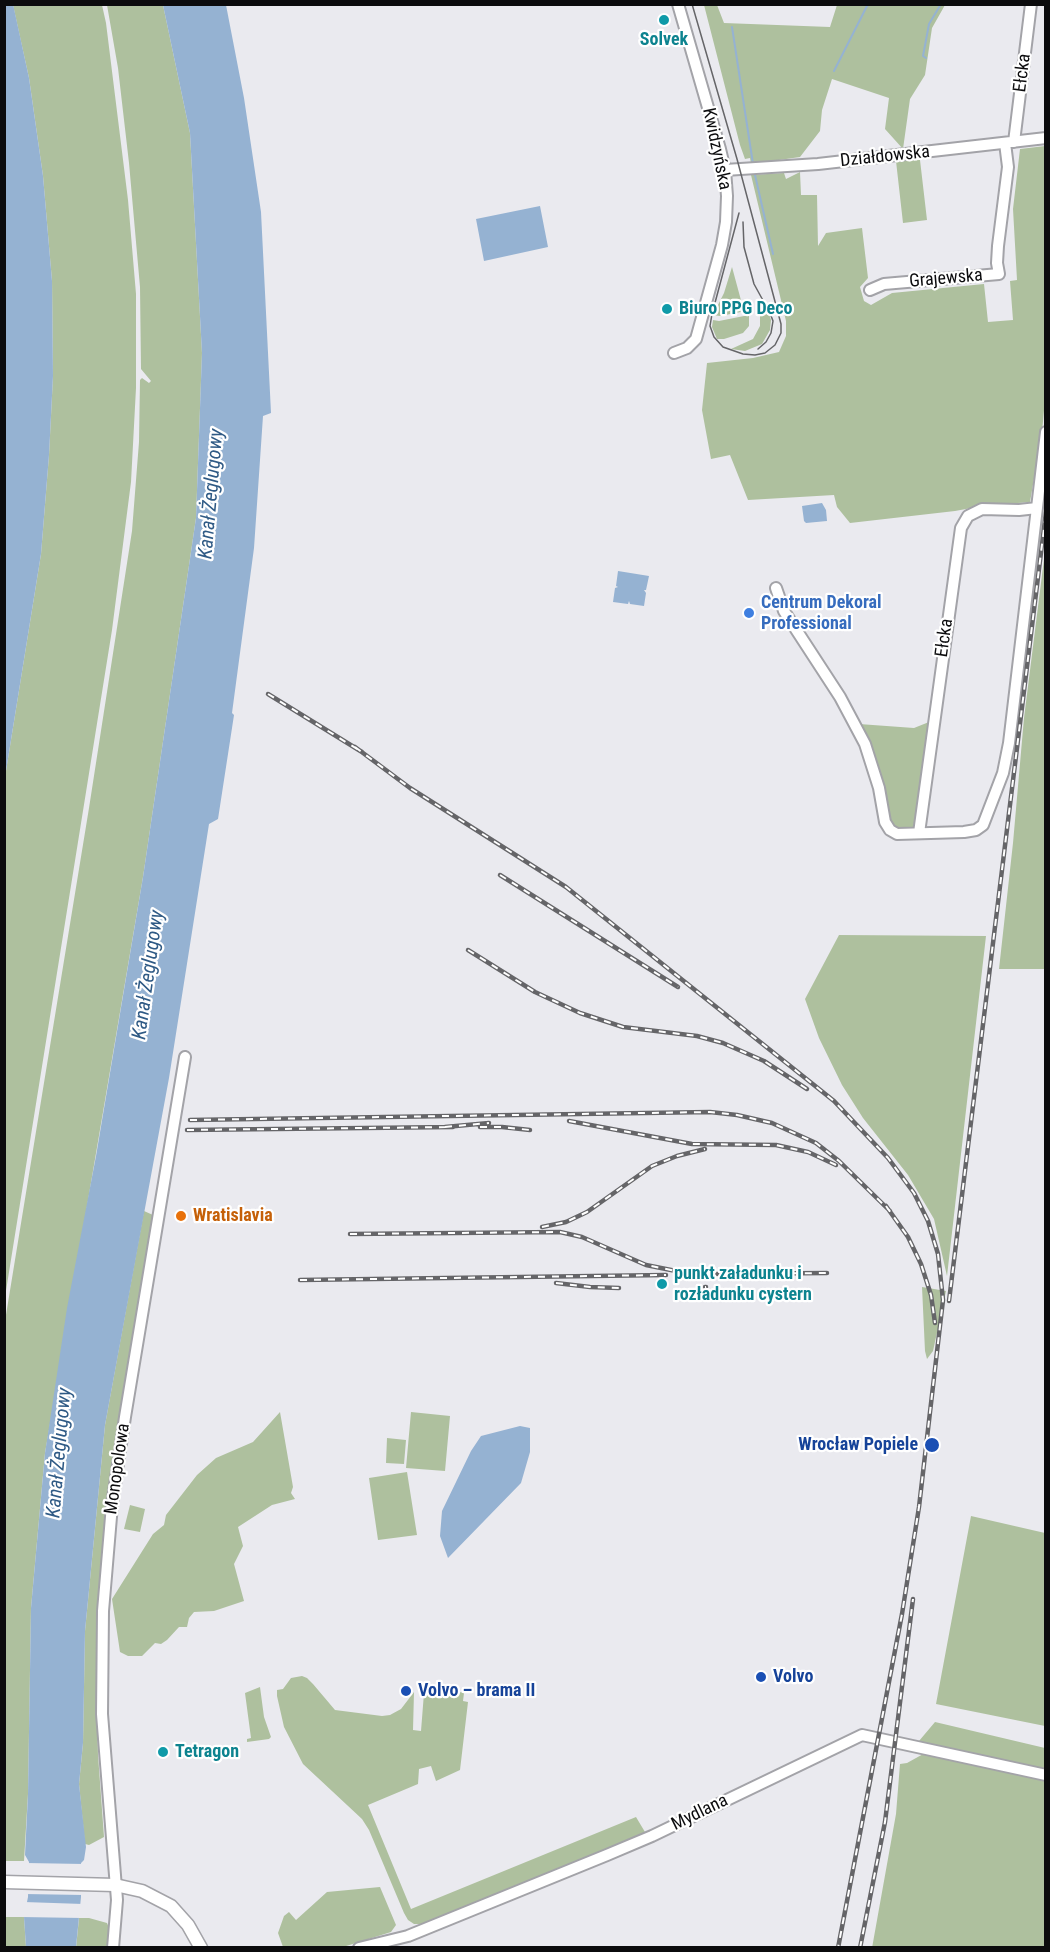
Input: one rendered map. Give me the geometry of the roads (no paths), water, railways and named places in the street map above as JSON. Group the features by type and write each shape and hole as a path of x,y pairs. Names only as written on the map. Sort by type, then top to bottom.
{"main road":[{"path":"4,1882 116,1885 148,1893 171,1906 188,1925 201,1947"}],"street":[{"name":"Kwidzyńska","path":"674,353 687,348 694,342 724,234 727,196 725,170 678,4"},
{"name":"Ełcka","path":"1010,143 1031,4"},
{"name":"Działdowska","path":"725,170 818,164 1046,138"},
{"name":"Grajewska","path":"870,290 884,284 999,274 998,246 1010,143"},
{"path":"776,588 784,611 840,697 865,744 879,788 885,822 893,832 976,830 983,825 1003,772 1013,708 1046,432"},
{"name":"Ełcka","path":"919,832 961,528 968,516 982,509 1019,510 1037,507"},
{"name":"Monopolowa","path":"113,1947 117,1913 102,1714 103,1611 112,1505 184,1057"},
{"name":"Mydlana","path":"359,1947 408,1936 607,1855 652,1836 862,1735 1046,1775"}],"water":[{"path":"13,4 29,78 43,176 52,281 53,376 41,554 5,777 4,5"},
{"name":"Kanał Żeglugowy","path":"163,5 226,5 244,98 261,212 271,413 263,416 254,548 232,713 234,715 218,819 209,824 169,1078 105,1425 85,1631 83,1743 79,1784 86,1847 84,1860 81,1863 81,1897 76,1947 26,1947 24,1917 28,1897 29,1862 25,1855 31,1608 45,1453 67,1308 96,1156 143,877 196,518 202,353 190,133"},
{"path":"540,206 548,247 484,261 476,219"},
{"path":"822,503 826,510 827,521 806,523 802,506"},
{"path":"618,571 649,576 646,590 644,590 646,593 644,606 630,604 629,601 628,604 613,602 615,588 618,587 616,586"},
{"path":"520,1426 530,1428 530,1452 521,1483 448,1558 440,1536 442,1511 471,1451 481,1436"}],"waterway":[{"path":"834,71 868,4"},
{"path":"926,58 923,56 929,24 941,4"},
{"path":"732,27 753,164"},
{"path":"755,175 773,254"}],"tram line":[{"path":"692,4 737,159 781,324 781,333 775,345 765,353 755,355 743,354 723,347 714,337 710,326 739,213"},
{"path":"743,222 744,247 754,284 771,315"},
{"path":"758,349 771,333 773,321 770,313"}],"railway":[{"path":"949,1301 1046,512"},
{"path":"268,694 362,752"},
{"path":"355,747 410,788 566,887 834,1101 888,1158 914,1193 928,1221 938,1254 943,1300 919,1507 902,1614 838,1948"},
{"path":"500,875 678,987"},
{"path":"468,950 535,992 580,1013 623,1027 697,1036 723,1043 764,1061 807,1089"},
{"path":"190,1120 710,1112 737,1115 772,1123 816,1143 839,1161 890,1211"},
{"path":"569,1121 692,1144 776,1145 808,1152 836,1165"},
{"path":"445,1127 489,1123"},
{"path":"187,1130 453,1127"},
{"path":"480,1127 530,1130"},
{"path":"542,1227 566,1222 587,1212 652,1166 677,1156 705,1149"},
{"path":"886,1206 908,1237 921,1264 931,1295 935,1323"},
{"path":"350,1234 560,1232 582,1237 646,1265 676,1271 708,1274 827,1273"},
{"path":"300,1280 666,1275"},
{"path":"556,1283 619,1288"},
{"path":"860,1948 885,1822 913,1599"}],"place":[{"name":"Solvek","path":"664,20"},
{"name":"Biuro PPG Deco","path":"667,309"},
{"name":"Centrum Dekoral Professional","path":"749,613"},
{"name":"Wratislavia","path":"181,1216"},
{"name":"punkt załadunku i rozładunku cystern","path":"662,1284"},
{"name":"Wrocław Popiele","path":"932,1445"},
{"name":"Volvo","path":"761,1677"},
{"name":"Volvo – brama II","path":"406,1691"},
{"name":"Tetragon","path":"163,1752"}]}
